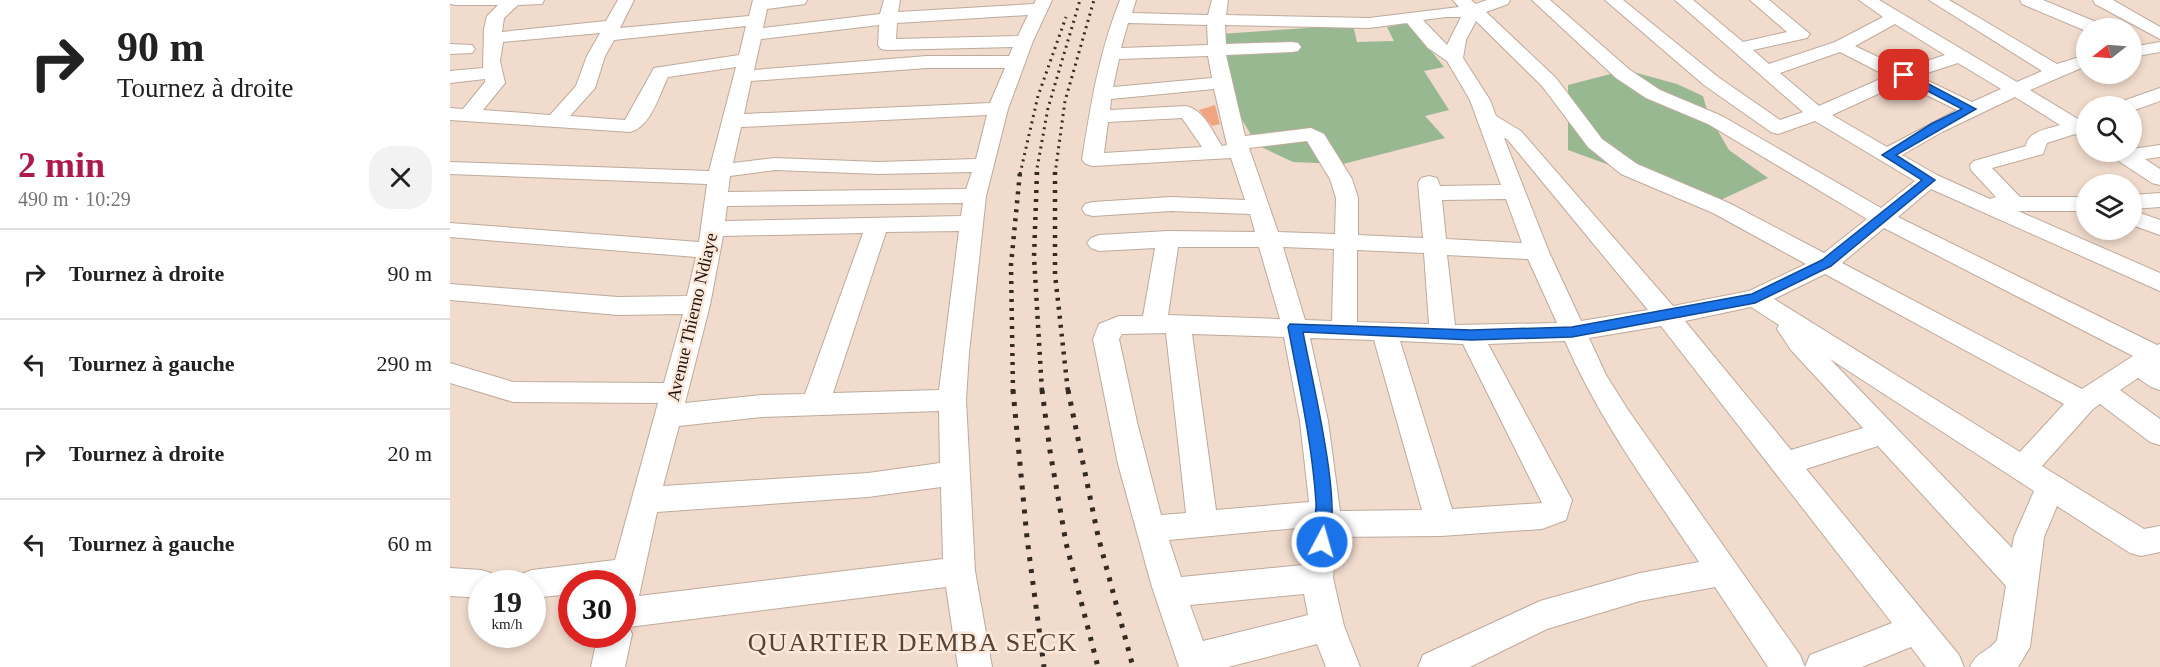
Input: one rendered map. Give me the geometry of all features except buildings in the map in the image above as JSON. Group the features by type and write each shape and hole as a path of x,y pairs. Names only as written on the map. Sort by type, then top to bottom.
{"street":[{"path":"456,0 536,0"},
{"path":"459,114 495,83 495,73 490,61 494,38 493,29 496,16 514,0"},
{"path":"555,121 585,88 610,30 626,0"},
{"path":"758,15 799,0"},
{"path":"1344,329 1347,198 1341,179 1317,138 1311,134 1303,134 1231,149 1093,160 1101,94 1109,54 1124,9 1218,9 1369,23 1412,18 1502,0"},
{"path":"1540,0 1633,82 1653,94 1715,120 1882,218 2153,364"},
{"path":"1613,0 1711,81 1778,128"},
{"path":"1683,0 1816,114 1929,180 2160,283"},
{"path":"1758,0 1801,34 1904,75 1971,109"},
{"path":"1867,0 2076,124"},
{"path":"1937,0 2054,70"},
{"path":"2028,0 2076,20"},
{"path":"2101,0 2150,29"},
{"path":"494,38 610,30 758,15 1042,5 1020,51 998,109 975,196 952,400 959,570 975,667"},
{"path":"1454,58 1467,6"},
{"path":"1467,6 1500,33 1549,82 1594,143 1629,169 1721,208 2092,396 2160,434"},
{"path":"890,9 886,45 1020,51"},
{"path":"1218,9 1216,52 1231,149 1259,207 1269,239 1295,327 1316,433 1324,519 1317,578 1327,626 1343,667"},
{"path":"450,15 496,16"},
{"name":"Avenue Thierno Ndiaye","path":"629,570 645,500 698,305 719,183 758,15"},
{"path":"1412,18 1434,44 1454,58 1480,100 1537,252 1572,332 1604,396 1788,667"},
{"path":"1767,71 1837,48 1894,18"},
{"path":"1740,48 1801,34"},
{"path":"1109,54 1216,52 1292,47"},
{"path":"2142,50 2160,47"},
{"path":"459,114 630,126 637,120 661,72 927,62 1020,51"},
{"path":"1749,139 1816,114 1904,75 1961,56"},
{"path":"1888,155 1934,126 2016,90 2054,70 2076,63"},
{"path":"450,78 495,73"},
{"path":"1101,94 1222,83"},
{"path":"2142,101 2160,94"},
{"path":"732,121 998,109"},
{"path":"1099,116 1186,112 1231,149"},
{"path":"1487,119 1514,135 1667,316 1947,667"},
{"path":"2014,204 1982,170 1981,165 2028,153 2036,150 2037,141 2040,139 2076,130"},
{"path":"2142,152 2160,151"},
{"path":"2134,162 2160,178"},
{"path":"719,183 775,164 879,168 985,165"},
{"path":"450,168 975,196"},
{"path":"1327,626 1195,663 1151,529 1121,416 1106,339 1108,330 1119,325 1166,324 1471,335 1572,332 1667,316 1755,298 1827,263 1929,180"},
{"path":"1443,334 1430,188 1514,192"},
{"path":"2142,201 2160,200"},
{"path":"1093,209 1171,204 1259,207"},
{"path":"1980,204 2076,204"},
{"path":"2142,221 2160,228"},
{"path":"450,230 711,240 877,225 971,223"},
{"path":"815,405 877,225"},
{"path":"1099,243 1168,238 1269,239 1537,252"},
{"path":"1168,238 1166,324 1203,525"},
{"path":"450,292 618,306 698,305"},
{"path":"1755,298 2141,543 2160,539"},
{"path":"1782,316 1800,343 2022,581"},
{"path":"1384,332 1441,523"},
{"path":"1151,529 1324,519 1441,523 1542,516 1555,511 1557,500 1471,335"},
{"path":"2023,467 2092,396 2153,364"},
{"path":"450,373 513,392 671,405 737,408 952,400"},
{"path":"1783,464 1881,430 1917,401"},
{"path":"645,500 868,485 955,473"},
{"path":"1988,667 2004,658 2013,647 2029,537 2050,487"},
{"path":"636,611 959,570"},
{"path":"1436,667 1540,616 1640,587 1722,572"},
{"path":"1171,592 1317,578"},
{"path":"450,582 468,583"},
{"path":"1822,667 1917,629"},
{"path":"608,667 612,648"}],"green space":[{"path":"1409,23 1444,67 1424,71 1449,110 1425,116 1445,138 1343,164 1293,162 1257,145 1238,113 1220,34 1353,25 1357,42 1394,41 1387,27"},
{"path":"1626,70 1677,84 1703,96 1708,114 1729,150 1768,178 1714,203 1568,150 1568,85"}],"railway":[{"path":"1036,174 1048,108 1080,0"},
{"path":"1055,174 1065,101 1094,0"},
{"path":"1020,174 1038,96 1066,17"},
{"path":"1013,392 1011,265 1020,172"},
{"path":"1037,172 1034,257 1042,392"},
{"path":"1055,174 1055,274 1068,392"},
{"path":"1013,390 1027,538 1044,667"},
{"path":"1042,390 1066,543 1098,667"},
{"path":"1068,390 1098,536 1133,667"}],"district":[{"name":"QUARTIER DEMBA SECK","path":"913,642"}],"route":[{"path":"1322,542 1325,513 1321,468 1295,327 1471,335 1572,332 1755,298 1827,263 1929,180 1888,155 1934,126 1971,109 1904,75"}]}
